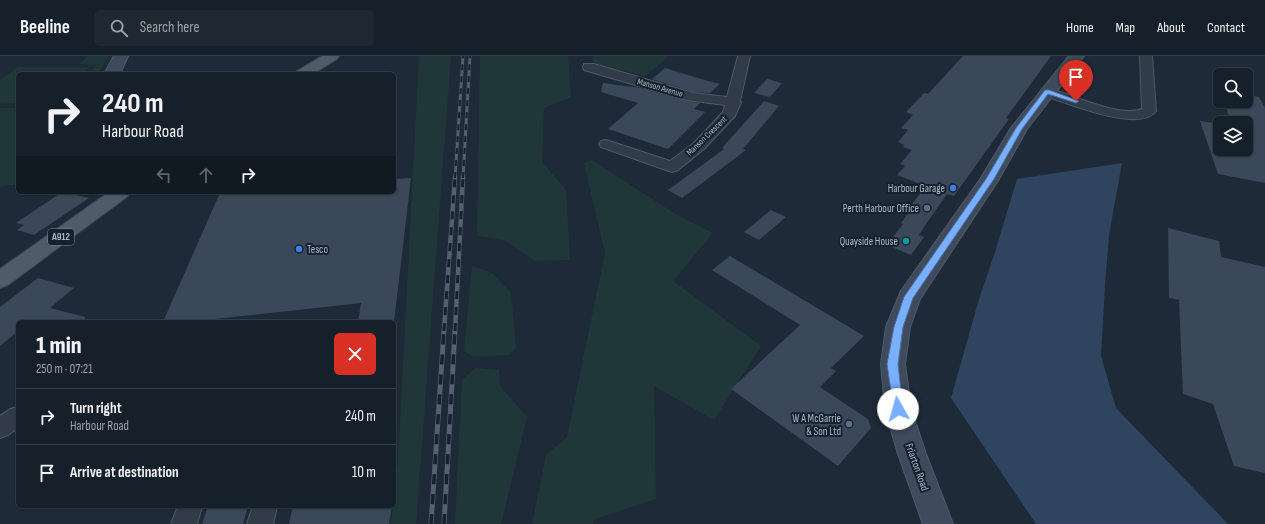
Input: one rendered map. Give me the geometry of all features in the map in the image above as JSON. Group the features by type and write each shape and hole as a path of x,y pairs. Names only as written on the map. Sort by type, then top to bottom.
{"main road":[{"path":"305,72 332,56"},
{"name":"A912","path":"0,280 118,194"}],"street":[{"path":"113,72 121,56"},
{"name":"Manson Crescent","path":"606,144 672,167 699,146 730,114 744,56"},
{"name":"Friarton Road","path":"938,524 912,454 898,409 892,364 898,327 909,297 990,179 1019,128 1077,56"},
{"path":"1047,92 1119,115 1136,116 1149,111 1146,56"},
{"name":"Manson Avenue","path":"589,67 692,98 734,102"},
{"path":"0,428 16,417"},
{"path":"184,524 189,508"},
{"path":"260,524 264,508"}],"green space":[{"path":"88,56 109,56 99,72 89,72 97,65 79,64"},
{"path":"419,56 451,56 416,524 391,524 393,508 396,508 396,480"},
{"path":"480,56 568,56 571,97 544,108 542,162 566,190 570,260 535,261 504,240 477,236"},
{"path":"593,56 668,57 645,76 594,63"},
{"path":"18,67 90,67 84,72 16,72 16,103 0,104 0,80"},
{"path":"0,108 16,108 16,184 0,187"},
{"path":"592,160 677,215 713,233 673,281 761,346 714,420 654,386 656,499 595,519 593,524 532,524 546,455 567,437 605,253 584,163"},
{"path":"472,266 492,273 511,293 516,347 510,355 474,357 464,351"},
{"path":"475,368 499,370 500,386 527,417 501,524 455,524 462,380"}],"water":[{"path":"1122,163 1109,235 1101,356 1116,408 1228,524 1036,524 951,398 979,299 1017,179"}],"building":[{"path":"963,56 1051,56 1006,118 1009,119 954,196 947,194 919,235 924,237 911,255 887,245 903,224 901,223 909,212 909,208 926,186 897,175 905,166 900,164 912,150 903,147 905,145 898,142 908,130 901,128 913,115 906,112 924,93 928,94"},
{"path":"665,68 720,84 710,93 693,92 652,79"},
{"path":"767,79 782,83 770,97 754,93"},
{"path":"603,83 641,88 687,101 700,103 694,109 705,112 668,149 608,129 638,103 601,92"},
{"path":"1253,96 1259,97 1265,108 1265,183 1218,174 1200,121 1213,123 1213,156 1253,156 1253,116 1229,116 1226,108 1253,108"},
{"path":"764,101 779,106 743,149 746,150 682,198 668,190 724,149 722,148"},
{"name":"Tesco","path":"411,178 394,320 358,320 361,303 205,320 164,320 219,195 396,194 396,179"},
{"path":"59,194 71,194 89,198 34,235 17,230 24,225 16,223"},
{"path":"771,210 786,217 759,240 744,232"},
{"path":"1168,228 1219,241 1221,257 1265,267 1265,473 1234,466 1213,404 1183,394 1179,300 1169,298"},
{"path":"730,256 864,336 831,368 836,371 820,387 868,419 871,428 838,466 731,389 800,325 712,270"},
{"path":"38,278 74,288 50,308 85,317 84,320 16,320 16,333 0,346 0,307"},
{"path":"207,508 247,508 243,524 202,524"},
{"path":"293,508 392,508 389,524 289,524"}],"railway":[{"path":"455,178 463,56"},
{"path":"463,178 470,56"},
{"path":"444,331 455,177"},
{"path":"455,331 463,177"},
{"path":"431,524 444,330"},
{"path":"444,524 455,330"}],"place":[{"name":"Harbour Garage","path":"953,188"},
{"name":"Perth Harbour Office","path":"927,208"},
{"name":"Quayside House","path":"906,241"},
{"name":"Tesco","path":"299,249"},
{"name":"W A McGarrie & Son Ltd","path":"849,424"}],"route":[{"path":"898,409 892,364 898,327 909,297 990,179 1019,128 1047,92 1076,101"}]}
